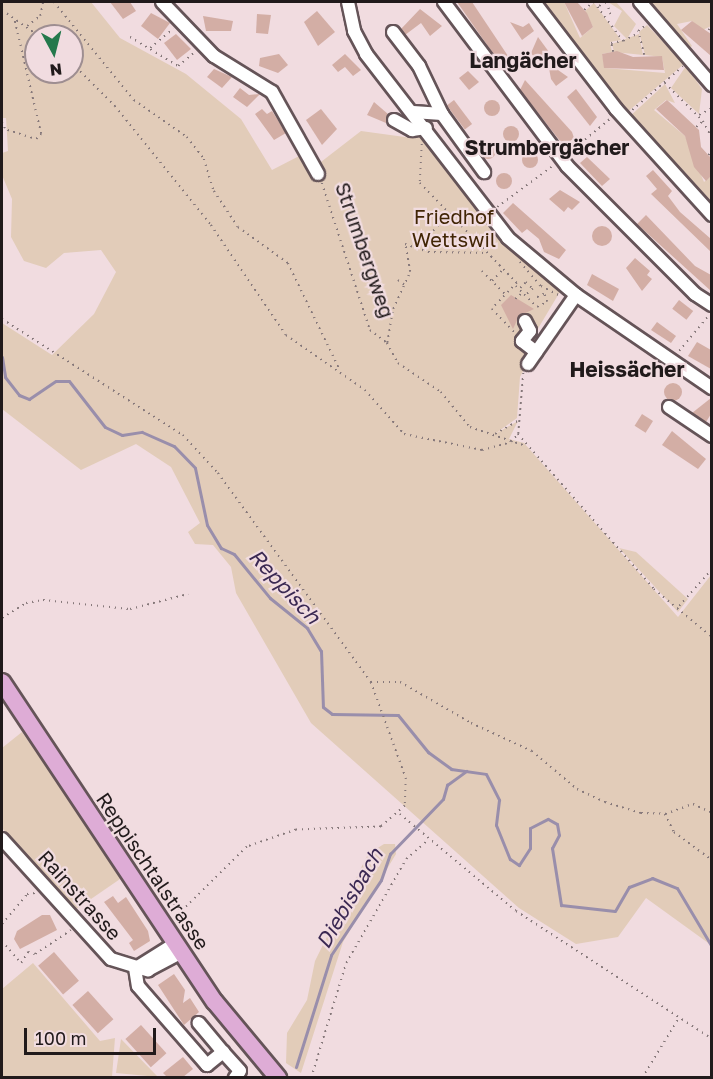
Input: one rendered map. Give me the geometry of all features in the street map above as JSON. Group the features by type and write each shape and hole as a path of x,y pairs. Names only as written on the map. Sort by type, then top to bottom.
{"main road":[{"name":"Reppischtalstrasse","path":"2,682 181,943 237,1033 278,1077"}],"street":[{"name":"Strumbergweg","path":"162,2 214,56 272,92 318,174"},
{"path":"348,2 354,31 366,54 426,128 497,226 573,298 711,388"},
{"path":"444,2 567,166 711,305"},
{"path":"534,2 616,110 711,215"},
{"path":"640,2 711,85"},
{"path":"393,32 419,66 442,114 483,172"},
{"path":"413,112 442,114"},
{"path":"394,120 412,130 426,128"},
{"path":"528,364 573,298"},
{"path":"525,321 530,331 522,341 536,352"},
{"path":"669,407 711,436"},
{"name":"Rainstrasse","path":"2,838 111,959 142,969"},
{"path":"181,943 142,969 138,986 207,1065 223,1053"},
{"path":"199,1023 240,1071 235,1077"}],"path":[{"path":"29,24 40,16 43,2"},
{"path":"54,2 104,69 134,100 187,137 204,159 214,191 238,227 288,263 340,370"},
{"path":"584,10 594,2 607,15 623,41"},
{"path":"599,6 607,2 610,13 614,17"},
{"path":"2,10 24,26"},
{"path":"2,128 36,139 41,134 14,19"},
{"path":"149,49 179,20"},
{"path":"613,52 611,43 623,41 639,33 650,21"},
{"path":"708,30 711,27"},
{"path":"639,33 644,55"},
{"path":"130,37 178,66 201,47"},
{"path":"631,111 685,65"},
{"path":"84,75 115,106 212,225 286,335 340,370 410,437 482,450 511,442 518,434"},
{"path":"664,82 686,107 699,115 711,138"},
{"path":"682,111 686,107"},
{"path":"699,115 711,108"},
{"path":"564,156 614,116"},
{"path":"696,127 704,121"},
{"path":"2,122 5,128"},
{"path":"422,146 420,183 504,268 522,292 534,299 540,307 547,302 541,294 534,299"},
{"path":"708,155 711,152"},
{"path":"499,205 554,164"},
{"name":"Strumbergweg","path":"318,174 334,208 337,240 354,271 363,319 387,343 398,363 441,392 470,427 524,445"},
{"path":"429,235 450,212"},
{"path":"387,343 393,309 406,285 407,243 428,252 489,254"},
{"path":"514,255 534,280 573,298"},
{"path":"491,281 504,268"},
{"path":"482,271 505,295"},
{"path":"398,280 406,285"},
{"path":"519,289 534,280"},
{"path":"515,285 492,309 522,341"},
{"path":"526,295 533,289 529,285"},
{"path":"515,299 522,292"},
{"path":"671,360 711,313"},
{"path":"2,319 183,435 218,473 371,682 408,787 399,814 371,831 296,830 247,847 181,912 181,943"},
{"path":"528,364 519,389 518,434 524,445 654,589 679,606 711,638"},
{"path":"494,434 519,420"},
{"path":"679,606 711,569"},
{"path":"2,618 26,603 43,600 130,609 188,594"},
{"path":"371,682 400,682 487,732 532,750 577,789 605,802 641,813 665,814 684,804 711,813"},
{"path":"399,814 516,911 711,1039"},
{"path":"665,814 674,832 711,860"},
{"path":"331,1077 312,1077 346,963 406,859 428,839"},
{"path":"2,924 27,894 33,897"},
{"path":"2,941 21,963 28,952 34,954 72,926"},
{"path":"642,1077 678,1018"}],"green space":[{"name":"Friedhof Wettswil","path":"2,2 91,2 120,38 186,74 241,119 272,170 305,153 317,165 361,131 412,138 425,134 504,241 561,290 533,337 539,341 520,377 517,418 495,434 518,421 509,439 524,443 678,617 711,575 711,945 646,898 618,937 576,944 519,908 311,723 236,593 231,567 213,545 195,544 188,532 200,523 171,467 136,444 81,470 2,409 2,323 52,355 94,314 116,272 101,250 64,253 46,268 24,261 11,237 12,199 2,175 2,153 8,151 6,118 2,118"},
{"path":"540,2 564,2 580,38 593,27 585,11 594,3 621,40 610,42 612,52 602,54 605,68 665,73 662,57 645,55 639,32 647,25 684,64 625,114"},
{"path":"608,2 616,2 636,24 627,39 614,26 622,11"},
{"path":"646,2 711,2 711,26 701,31 692,21 677,24 692,46 687,50"},
{"path":"639,34 643,55 614,52 612,44"},
{"path":"686,66 702,89 699,114 671,88"},
{"path":"665,84 675,103 666,100 654,110 685,136 704,182 711,176 711,211 628,118"},
{"path":"619,548 636,552 688,599 678,612"},
{"path":"22,732 123,877 75,910 2,828 2,748"},
{"path":"384,844 395,844 396,854 343,942 301,1073 286,1063 287,1033 307,1000 315,961 368,854"},
{"path":"33,963 100,1041 115,1038 112,1077 2,1077 2,989"},
{"path":"121,1039 158,1077 116,1073"}],"building":[{"path":"110,2 130,2 136,11 123,19"},
{"path":"457,2 472,2 508,56 499,62"},
{"path":"564,2 577,2 587,13 593,27 582,36"},
{"path":"420,9 442,26 430,36 421,23 405,35 401,29"},
{"path":"317,11 335,32 318,46 304,22"},
{"path":"151,13 170,23 158,39 141,26"},
{"path":"257,14 271,15 268,34 256,33"},
{"path":"203,16 233,21 231,31 206,31"},
{"path":"692,21 711,34 711,56 681,30"},
{"path":"510,22 523,27 529,23 534,31 522,40"},
{"path":"176,34 191,49 177,60 164,43"},
{"path":"538,37 549,52 537,61 531,53"},
{"path":"617,51 633,57 662,56 664,70 604,68 602,54"},
{"path":"279,54 288,65 278,73 259,66 260,58"},
{"path":"345,54 361,70 353,76 345,67 338,72 332,65"},
{"path":"548,63 568,77 556,86 551,79"},
{"path":"214,69 232,77 222,88 207,77"},
{"path":"468,71 479,82 469,90 459,78"},
{"path":"525,80 572,132 574,138 564,146 520,90"},
{"path":"240,88 249,95 260,94 247,107 233,97"},
{"path":"576,89 597,117 590,126 567,97"},
{"path":"454,100 472,124 465,129 447,105"},
{"path":"492,100 498,102 500,108 498,114 492,116 486,114 484,108 486,102"},
{"path":"667,100 699,130 701,147 711,158 711,176 706,181 694,167 685,136 656,109"},
{"path":"374,102 388,114 386,123 367,115"},
{"path":"262,109 267,114 272,111 286,133 274,140 255,114"},
{"path":"321,109 337,129 322,145 306,120"},
{"path":"508,126 514,126 519,134 517,140 508,142 503,137 503,131"},
{"path":"488,143 494,145 496,151 494,157 488,159 482,157 480,151 482,145"},
{"path":"530,152 536,154 538,160 536,166 530,168 524,166 522,160 524,154"},
{"path":"587,157 610,179 602,186 580,163"},
{"path":"653,170 672,191 668,196 680,212 711,239 711,252 651,194 657,189 646,176"},
{"path":"504,173 510,175 512,181 510,187 504,189 498,187 496,181 498,175"},
{"path":"560,190 580,202 572,210 568,207 564,212 549,199"},
{"path":"513,203 566,250 559,259 544,252 539,239 527,229 522,233 503,213"},
{"path":"646,215 695,266 711,275 711,291 637,224"},
{"path":"602,226 609,229 612,236 609,243 602,246 595,243 592,236 595,229"},
{"path":"635,258 650,271 647,275 652,279 642,291 626,268"},
{"path":"592,274 619,289 613,301 587,285"},
{"path":"511,295 534,309 519,316 513,329 501,305"},
{"path":"679,300 693,311 686,320 672,309"},
{"path":"657,322 676,336 671,343 651,330"},
{"path":"697,342 711,350 711,369 688,356"},
{"path":"673,383 679,386 682,392 679,398 673,401 667,398 664,392 667,386"},
{"path":"711,398 711,414 706,422 692,413"},
{"path":"642,414 653,421 646,433 635,426"},
{"path":"672,431 706,459 698,469 662,445"},
{"path":"113,896 118,903 126,897 148,931 150,941 134,951 129,943 133,940 104,902"},
{"path":"42,915 50,915 57,930 20,949 14,939 17,931"},
{"path":"54,952 79,981 63,994 38,966"},
{"path":"174,974 185,990 183,1003 190,998 199,1012 184,1025 158,985"},
{"path":"88,991 113,1019 98,1033 72,1005"},
{"path":"141,1025 166,1053 151,1067 125,1039"},
{"path":"183,1057 193,1069 183,1077 167,1077 163,1073"}],"waterway":[{"name":"Reppisch","path":"2,357 5,377 19,395 29,399 56,381 69,381 105,427 122,435 142,432 174,446 195,468 207,525 221,548 234,554 270,598 307,628 321,651 323,707 332,714 398,715 428,752 451,769 486,774 499,800 496,825 510,859 519,865 530,848 530,828 548,819 557,824 559,835 552,848 561,905 615,911 629,887 652,878 677,888 712,947"},
{"name":"Diebisbach","path":"296,1067 331,955 381,880 390,854 443,799 447,785 466,771"}],"district":[{"name":"Langächer","path":"523,60"},
{"name":"Strumbergächer","path":"547,147"},
{"name":"Heissächer","path":"627,369"}]}
